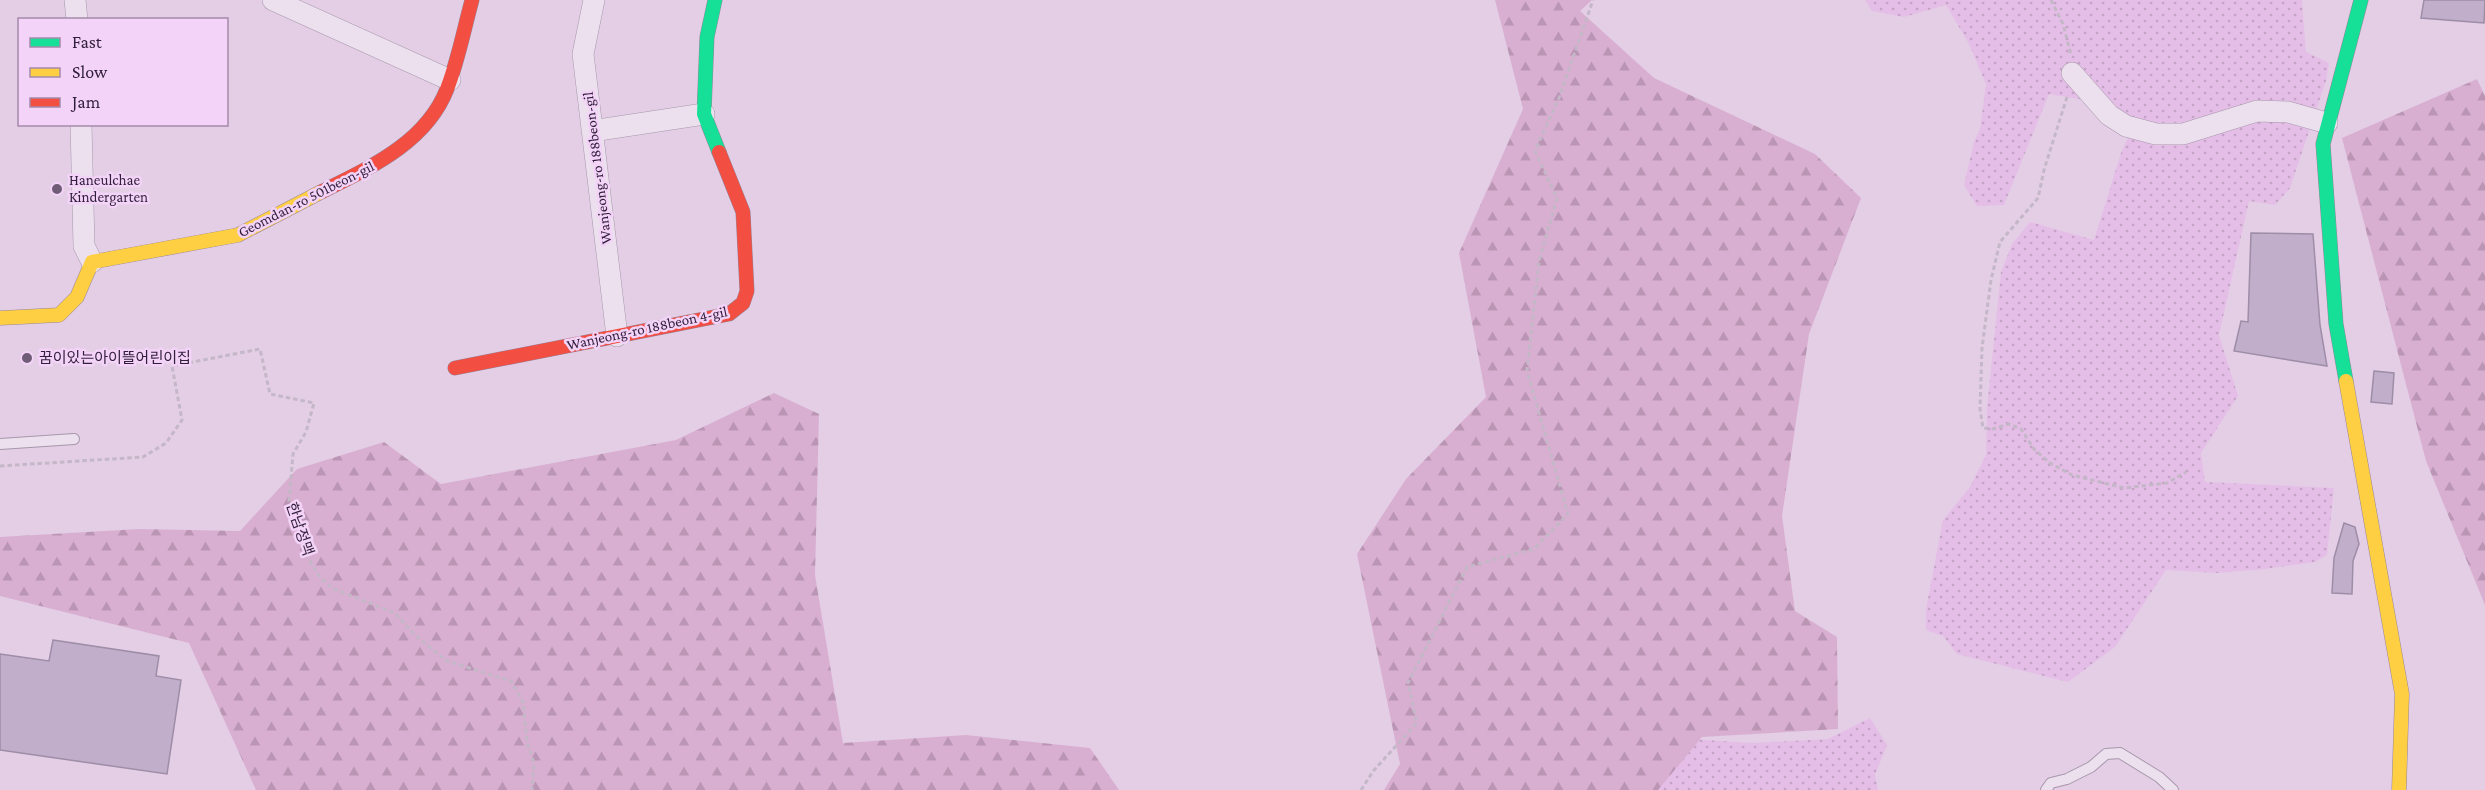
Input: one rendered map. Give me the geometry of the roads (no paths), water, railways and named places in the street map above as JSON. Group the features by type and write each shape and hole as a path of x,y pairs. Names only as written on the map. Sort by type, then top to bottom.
{"street":[{"path":"75,0 77,18"},
{"path":"273,0 450,80"},
{"name":"Geomdan-ro 501beon-gil","path":"92,262 238,236 376,164 411,140 435,111 450,80 471,0"},
{"name":"Wanjeong-ro 188beon-gil","path":"594,0 583,54 617,336"},
{"name":"Wanjeong-ro 188beon 4-gil","path":"455,368 729,314 743,303 747,291 743,212 704,114 707,37 715,0"},
{"path":"2361,0 2323,144 2336,324 2402,694 2399,790"},
{"path":"2072,73 2109,115 2126,126 2156,134 2183,134 2257,111 2288,112 2327,123"},
{"path":"592,131 704,114"},
{"path":"0,318 59,315 77,297 92,262 84,246 81,126"}],"lane":[{"path":"0,444 74,439"},
{"path":"2046,790 2051,783 2067,779 2091,767 2106,754 2120,753 2159,777 2173,790"}],"place":[{"name":"Haneulchae Kindergarten","path":"57,189"},
{"name":"꿈이있는아이뜰어린이집","path":"27,358"}]}
